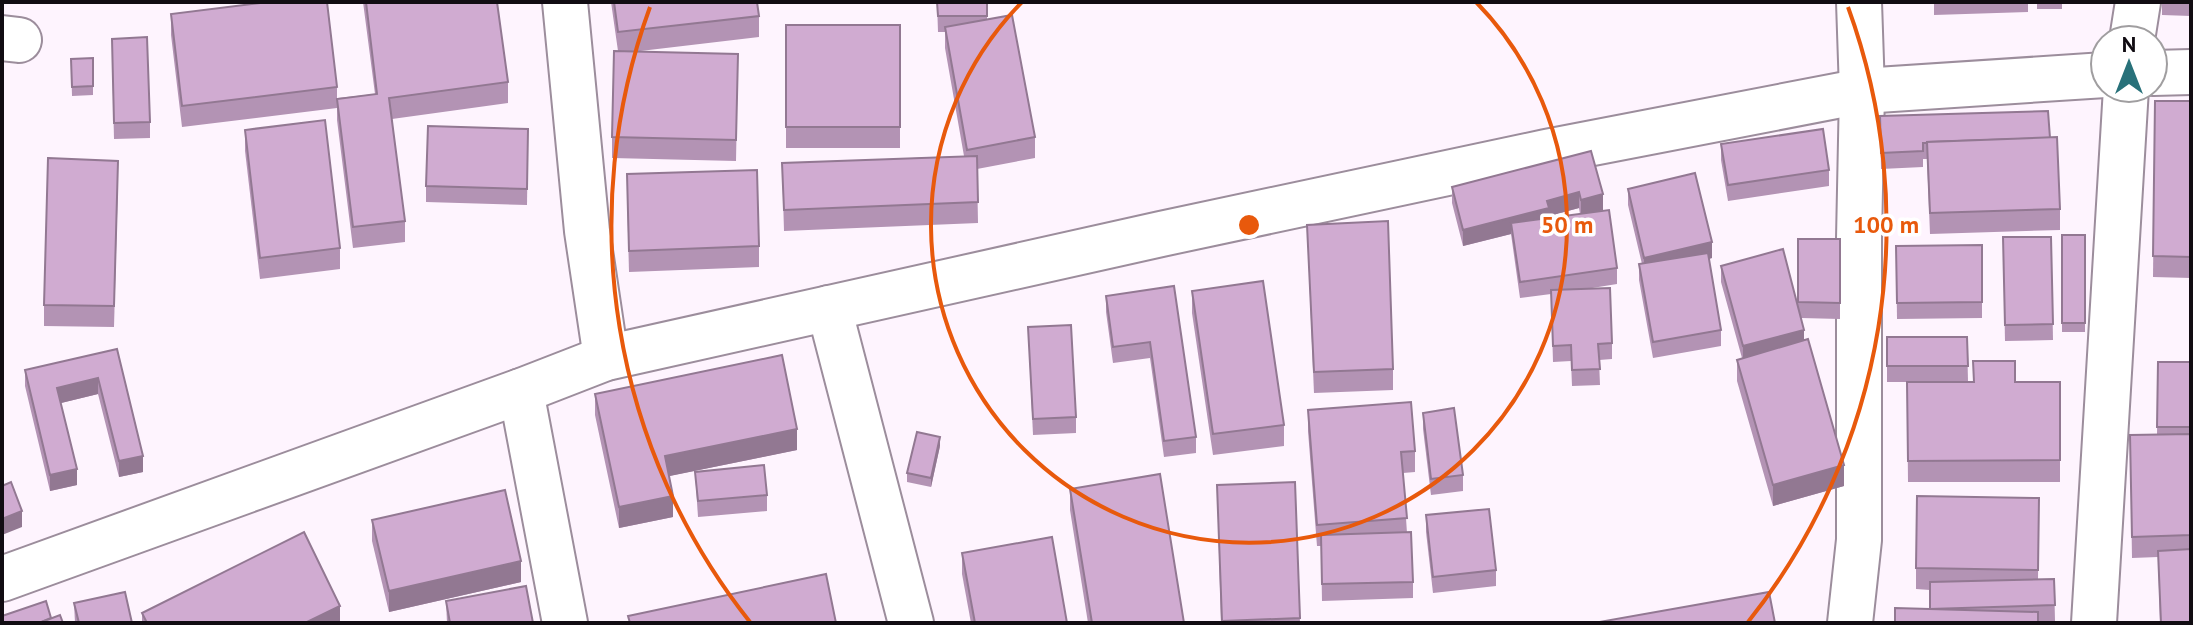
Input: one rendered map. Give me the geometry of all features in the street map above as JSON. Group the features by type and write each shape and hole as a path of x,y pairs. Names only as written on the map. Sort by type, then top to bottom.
{"street":[{"path":"565,2 587,231 606,358"},
{"path":"1850,623 1859,540 1862,91 1859,2"},
{"path":"2135,24 2138,2"},
{"path":"2169,73 2191,72"},
{"path":"2,579 606,358 1530,155 1862,91 2089,76"},
{"path":"2094,623 2125,104"},
{"path":"829,308 911,623"},
{"path":"521,391 565,623"}],"building":[{"path":"269,2 327,2 337,87 182,106 171,14"},
{"path":"366,2 497,2 508,82 389,98 405,221 353,227 337,99 377,94"},
{"path":"614,2 757,2 759,16 618,32"},
{"path":"937,2 987,2 987,16 938,16"},
{"path":"1012,15 1035,137 967,150 945,27"},
{"path":"786,25 900,25 900,127 786,127"},
{"path":"147,37 150,122 114,123 112,39"},
{"path":"614,51 738,54 736,140 612,137"},
{"path":"93,58 93,86 72,87 71,59"},
{"path":"2191,101 2191,257 2153,256 2155,104"},
{"path":"2048,111 2050,138 1927,142 1923,143 1923,151 1881,153 1880,116"},
{"path":"325,120 340,248 260,258 245,130"},
{"path":"428,126 528,129 527,189 426,186"},
{"path":"1823,129 1829,170 1728,185 1721,144"},
{"path":"2057,137 2060,209 1930,213 1927,142"},
{"path":"1591,151 1603,194 1581,200 1579,192 1547,201 1549,208 1463,230 1452,187"},
{"path":"977,156 978,202 784,210 782,163"},
{"path":"48,158 118,161 114,306 44,305"},
{"path":"757,170 759,246 629,251 627,174"},
{"path":"1695,173 1712,242 1644,258 1628,189"},
{"path":"1609,210 1617,268 1520,282 1511,223"},
{"path":"1388,221 1393,369 1314,372 1307,225"},
{"path":"2062,235 2085,235 2085,323 2062,323"},
{"path":"2003,237 2051,237 2053,324 2005,325"},
{"path":"1798,239 1840,239 1840,303 1798,302"},
{"path":"1982,245 1982,302 1897,303 1896,246"},
{"path":"1783,249 1804,330 1743,346 1721,266"},
{"path":"1708,253 1721,330 1653,342 1639,264"},
{"path":"1263,281 1284,425 1213,434 1192,291"},
{"path":"1174,286 1196,437 1164,441 1150,342 1113,347 1106,296"},
{"path":"1610,288 1612,343 1598,344 1600,369 1572,370 1571,345 1553,346 1551,290"},
{"path":"1071,325 1076,417 1033,419 1028,327"},
{"path":"1887,337 1967,337 1968,366 1887,366"},
{"path":"1808,339 1844,465 1773,485 1737,360"},
{"path":"117,349 143,456 119,461 98,378 57,388 77,469 50,475 25,370"},
{"path":"782,355 797,429 665,456 673,496 619,507 595,394"},
{"path":"1973,361 2015,361 2015,382 2060,382 2060,460 1908,461 1907,382 1974,382"},
{"path":"2158,362 2191,362 2191,427 2157,427"},
{"path":"1411,402 1415,451 1401,452 1407,518 1317,525 1308,410"},
{"path":"1454,408 1463,475 1431,479 1423,413"},
{"path":"917,432 940,437 931,478 907,473"},
{"path":"2191,434 2191,535 2132,537 2130,435"},
{"path":"764,465 767,495 698,501 695,472"},
{"path":"1160,474 1184,623 1092,623 1070,489"},
{"path":"11,482 22,511 2,519 2,486"},
{"path":"1295,482 1300,618 1222,621 1217,485"},
{"path":"505,490 521,561 389,591 372,520"},
{"path":"1917,496 2039,498 2038,570 1916,568"},
{"path":"1489,509 1496,570 1433,577 1426,515"},
{"path":"304,532 340,606 305,623 147,623 142,613"},
{"path":"1411,532 1413,582 1322,584 1321,535"},
{"path":"1052,537 1067,623 975,623 962,553"},
{"path":"2191,549 2191,623 2161,623 2158,551"},
{"path":"826,574 836,623 630,623 628,616"},
{"path":"2054,579 2055,605 1930,609 1930,582"},
{"path":"526,586 533,623 450,623 446,601"},
{"path":"125,592 132,623 79,623 74,603"},
{"path":"1769,592 1775,623 1599,623 1599,622"},
{"path":"46,601 51,618 39,623 2,623 2,616"},
{"path":"1895,608 2038,612 2038,623 1895,623"},
{"path":"60,615 63,623 39,623"}]}
